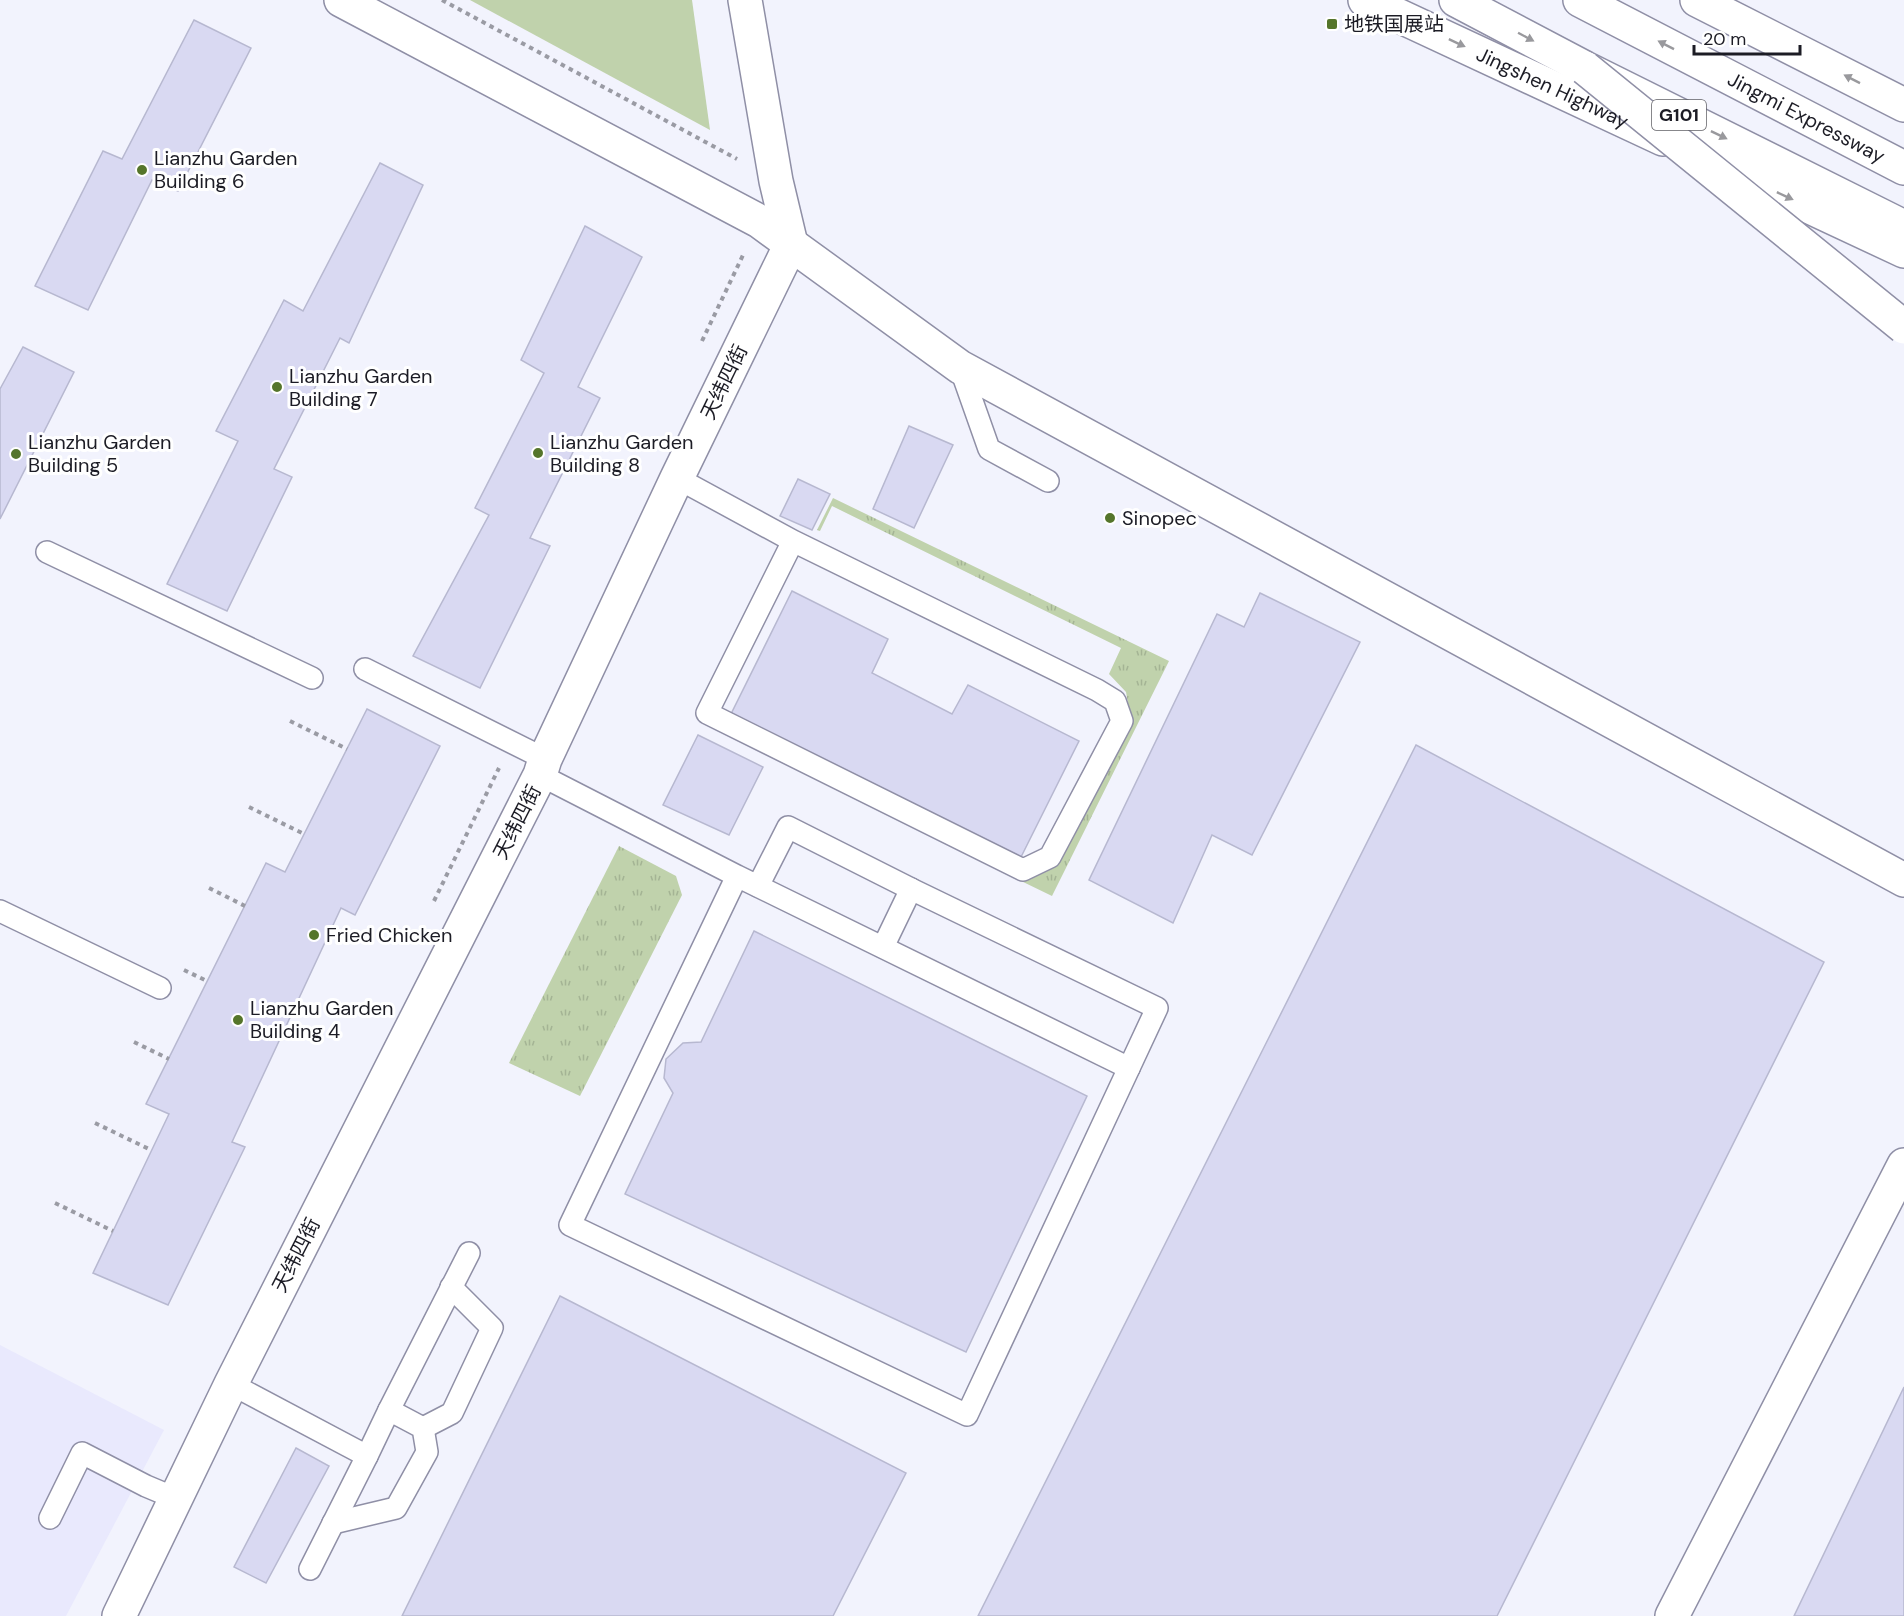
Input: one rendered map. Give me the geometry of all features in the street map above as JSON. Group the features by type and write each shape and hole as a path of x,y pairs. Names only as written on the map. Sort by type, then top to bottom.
{"main road":[{"path":"341,0 759,221 960,367 1904,880"},
{"path":"745,0 776,181 791,244"},
{"name":"Jingshen Highway","path":"1365,0 1904,251"},
{"name":"G101","path":"1456,0 1584,68 1904,227"},
{"name":"Jingmi Expressway","path":"1580,0 1904,168"},
{"path":"1697,0 1904,105"},
{"path":"1584,68 1904,327"},
{"name":"天纬四街","path":"119,1616 231,1384 543,767 677,478 791,244"},
{"path":"1672,1616 1901,1178"}],"lane":[{"path":"960,367 989,448 1048,481"},
{"path":"677,478 793,541 1115,701 1122,721 1050,857 1023,870 707,713 793,541"},
{"path":"47,552 312,678"},
{"path":"365,669 512,742 543,767 737,876 1129,1068"},
{"path":"737,876 570,1225 967,1415 1157,1008 911,890 788,827 758,886"},
{"path":"883,947 911,890"},
{"path":"0,911 160,988"},
{"path":"310,1569 469,1253"},
{"path":"423,1428 452,1413 492,1328 451,1287"},
{"path":"231,1384 367,1456"},
{"path":"389,1410 423,1428"},
{"path":"333,1522 396,1508 427,1452 423,1428"},
{"path":"50,1518 82,1453 146,1486 177,1499"}],"path":[{"path":"442,0 776,181"},
{"path":"697,351 759,221"},
{"path":"290,721 347,749"},
{"path":"434,901 512,742"},
{"path":"249,807 304,834"},
{"path":"209,888 245,906"},
{"path":"181,968 207,981"},
{"path":"134,1042 169,1059"},
{"path":"95,1123 151,1150"},
{"path":"55,1203 113,1230"}],"shaded area":[{"path":"0,1345 164,1430 66,1616 0,1616"}],"green space":[{"path":"470,0 692,0 710,130"},
{"path":"833,498 1169,661 1052,896 1019,880 1057,865 1131,720 1126,692 1109,674 1121,648 832,506 820,531 817,530"},
{"path":"619,846 676,876 682,895 580,1096 509,1063"}],"building":[{"name":"Lianzhu Garden Building 6","path":"194,20 251,48 178,191 152,180 88,310 35,286 103,151 122,159"},
{"name":"Lianzhu Garden Building 7","path":"380,163 423,185 349,343 340,338 274,469 292,477 227,611 167,584 238,441 216,431 284,300 303,311"},
{"name":"Lianzhu Garden Building 8","path":"585,226 642,257 578,387 600,398 530,538 550,546 480,688 413,656 489,515 475,508 544,373 521,360"},
{"name":"Lianzhu Garden Building 5","path":"23,347 74,372 0,519 0,389"},
{"path":"909,426 953,445 914,528 873,509"},
{"path":"798,479 830,494 812,530 780,516"},
{"path":"792,591 888,639 872,673 952,714 968,685 1079,741 1020,859 731,714"},
{"path":"1260,593 1360,642 1252,855 1212,835 1173,923 1089,880 1217,614 1244,627"},
{"name":"Lianzhu Garden Building 4","path":"367,709 440,746 355,915 341,908 232,1142 245,1147 168,1305 93,1273 169,1114 146,1104 266,863 285,872"},
{"path":"698,735 763,767 729,835 663,805"},
{"path":"1416,745 1824,962 1497,1616 978,1616"},
{"path":"754,931 1087,1096 966,1352 625,1194 673,1093 664,1078 666,1059 683,1043 701,1042"},
{"path":"560,1296 906,1473 833,1616 402,1616"},
{"path":"1904,1387 1904,1616 1794,1616"},
{"path":"296,1448 329,1466 266,1583 234,1567"}],"place":[{"name":"地铁国展站","path":"1332,24"},
{"name":"Lianzhu Garden Building 6","path":"142,170"},
{"name":"Lianzhu Garden Building 7","path":"277,387"},
{"name":"Lianzhu Garden Building 8","path":"538,453"},
{"name":"Lianzhu Garden Building 5","path":"16,454"},
{"name":"Sinopec","path":"1110,518"},
{"name":"Fried Chicken","path":"314,935"},
{"name":"Lianzhu Garden Building 4","path":"238,1020"}]}
